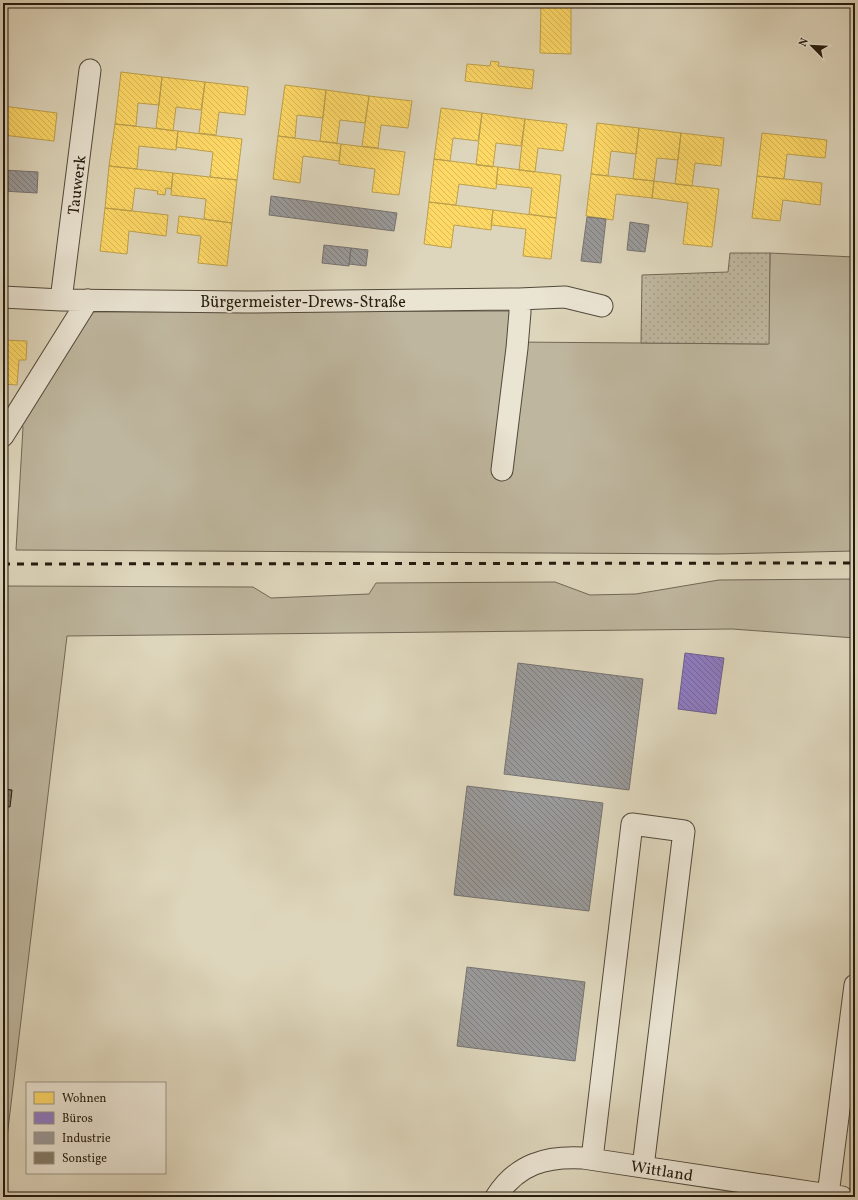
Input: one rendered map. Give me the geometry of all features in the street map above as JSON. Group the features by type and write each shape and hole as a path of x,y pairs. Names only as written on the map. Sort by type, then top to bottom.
{"street":[{"name":"Tauwerk","path":"61,300 90,70"},
{"name":"Bürgermeister-Drews-Straße","path":"3,297 61,300 253,302 519,299 565,297 602,306"},
{"path":"502,470 519,326 519,299"},
{"path":"3,436 88,300"},
{"path":"592,1159 632,824 684,830 643,1167"},
{"path":"835,1196 855,985"},
{"name":"Wittland","path":"496,1197 517,1173 529,1166 554,1158 567,1157 592,1159 835,1196"}],"shaded area":[{"path":"855,226 855,551 719,554 16,550 23,427 19,421 90,312 511,311 512,342 768,344 770,253 854,257"},
{"path":"730,253 770,253 769,344 641,343 642,275 728,272"},
{"path":"855,579 855,638 732,629 67,636 3,1171 3,586 253,587 271,598 369,594 376,583 555,582 590,595 636,594 719,580"}],"building: Wohnen":[{"path":"541,3 571,3 571,54 540,53"},
{"path":"491,61 499,62 498,66 534,70 532,89 465,81 467,64 490,66"},
{"path":"121,72 162,77 159,105 138,103 136,126 115,124"},
{"path":"162,77 205,82 201,110 176,107 173,131 156,128"},
{"path":"205,82 248,87 245,115 219,112 216,135 199,133"},
{"path":"285,85 326,90 323,118 297,115 295,138 278,136"},
{"path":"326,90 369,96 365,123 340,120 337,143 320,141"},
{"path":"369,96 412,101 408,128 381,125 378,148 362,146"},
{"path":"3,106 57,113 54,141 3,135"},
{"path":"441,108 482,113 478,141 453,138 450,161 434,159"},
{"path":"482,113 525,119 521,146 496,143 493,167 476,165"},
{"path":"525,119 567,124 563,151 538,148 535,172 519,170"},
{"path":"597,123 639,128 636,154 611,151 608,176 591,174"},
{"path":"115,124 178,131 176,150 139,146 137,169 109,166"},
{"path":"639,128 681,133 678,160 657,158 654,181 633,179"},
{"path":"178,131 242,139 237,180 210,177 213,152 176,147"},
{"path":"681,133 724,138 721,166 695,163 692,186 675,184"},
{"path":"762,133 827,140 825,158 787,154 784,179 757,176"},
{"path":"278,136 341,144 339,161 303,156 300,183 273,179"},
{"path":"341,144 405,152 399,195 372,192 375,169 339,164"},
{"path":"434,159 498,167 496,189 459,184 456,205 429,202"},
{"path":"109,166 173,173 171,189 166,188 165,195 157,194 158,191 135,188 132,211 105,208"},
{"path":"498,167 561,175 556,218 529,214 532,188 496,184"},
{"path":"173,173 237,180 232,223 204,219 206,199 171,195"},
{"path":"591,174 654,181 652,198 616,194 613,220 586,216"},
{"path":"757,176 822,183 820,205 783,200 780,221 752,218"},
{"path":"654,181 719,189 712,247 683,244 688,203 652,198"},
{"path":"429,202 493,210 491,230 454,225 451,248 424,244"},
{"path":"105,208 168,215 166,236 129,231 127,254 100,251"},
{"path":"493,210 556,218 551,259 523,256 526,229 491,225"},
{"path":"179,216 232,223 227,266 198,263 201,236 177,233"},
{"path":"3,340 27,341 26,360 19,360 17,385 3,384"}],"building: Büros":[{"path":"685,653 724,658 716,714 678,709"}],"building: Industrie":[{"path":"3,170 38,172 37,193 3,191"},
{"path":"271,196 397,213 394,231 269,215"},
{"path":"587,217 606,219 601,263 581,261"},
{"path":"630,222 649,225 645,252 627,250"},
{"path":"324,245 351,248 349,266 322,263"},
{"path":"351,248 368,250 366,266 349,264"},
{"path":"518,663 643,679 629,790 504,774"},
{"path":"467,786 603,803 589,911 454,895"},
{"path":"467,967 585,982 575,1061 457,1046"}],"building: Sonstige":[{"path":"3,789 12,790 10,807 3,806"},
{"path":"3,873 7,873 5,895 3,895"}],"railway":[{"path":"3,564 855,563"}]}
